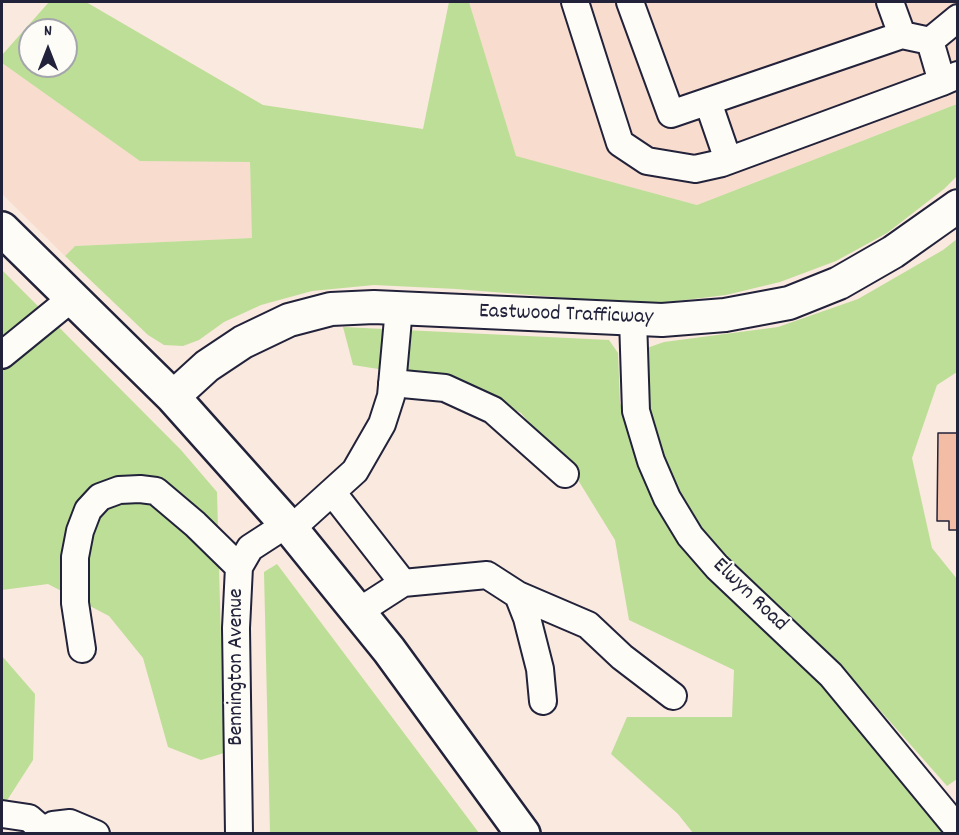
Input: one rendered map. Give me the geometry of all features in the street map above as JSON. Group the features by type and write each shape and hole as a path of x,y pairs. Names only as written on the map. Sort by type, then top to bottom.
{"highway":[{"path":"2,229 173,397 289,527 389,650 523,834"}],"main road":[{"name":"Eastwood Trafficway","path":"173,397 207,366 243,342 289,320 331,309 374,307 662,320 725,315 789,303 839,283 893,252 957,206"}],"street":[{"path":"575,2 620,143 647,161 695,169 728,160 950,78 930,41 902,35 670,114 630,2"},
{"path":"890,2 902,35"},
{"path":"930,41 957,18"},
{"path":"708,102 728,160"},
{"path":"2,355 72,298"},
{"name":"Bennington Avenue","path":"239,834 236,628 239,567 250,548 289,527 355,471 382,424 391,396 399,308"},
{"name":"Elwyn Road","path":"633,319 636,411 651,461 667,498 690,536 717,567 831,675 957,829"},
{"path":"392,382 446,388 493,410 565,474"},
{"path":"82,649 75,603 75,557 80,531 88,510 100,497 119,490 156,491 195,524 239,567"},
{"path":"332,492 403,583"},
{"path":"358,612 403,583 487,575 518,595 588,625 622,657 674,696"},
{"path":"518,595 540,669 543,702"},
{"path":"2,814 29,818 44,832 53,825 70,823 96,834"}],"shaded area":[{"path":"469,2 957,2 957,104 697,205 515,156"},
{"path":"2,63 18,74 18,78 23,78 140,160 250,162 253,238 75,246 65,256 2,194"}],"green space":[{"path":"49,2 86,2 263,105 423,129 449,2 469,2 516,156 697,205 957,104 957,176 944,189 887,233 836,261 780,282 726,295 668,302 617,302 374,285 312,291 261,305 224,322 199,340 183,346 164,345 148,335 65,256 75,246 252,238 250,162 140,161 23,78 78,78 78,18 35,18"},
{"path":"18,37 18,74 2,63 2,55"},
{"path":"957,239 957,372 937,385 912,458 932,548 957,579 957,779 947,786 847,673 704,533 670,483 649,421 645,359 647,348 664,342 778,327 858,299 943,250"},
{"path":"2,270 181,450 217,492 224,753 201,760 168,747 143,658 109,616 48,584 2,590"},
{"path":"343,327 609,340 618,353 620,403 649,486 676,541 823,684 946,833 693,833 678,814 611,754 627,717 732,717 734,670 629,620 615,540 578,480 521,413 461,382 353,365"},
{"path":"277,564 479,833 270,833 264,572"},
{"path":"2,656 35,694 33,760 6,802 2,800"}],"building":[{"path":"938,433 958,433 958,530 949,530 949,521 937,521"}]}
